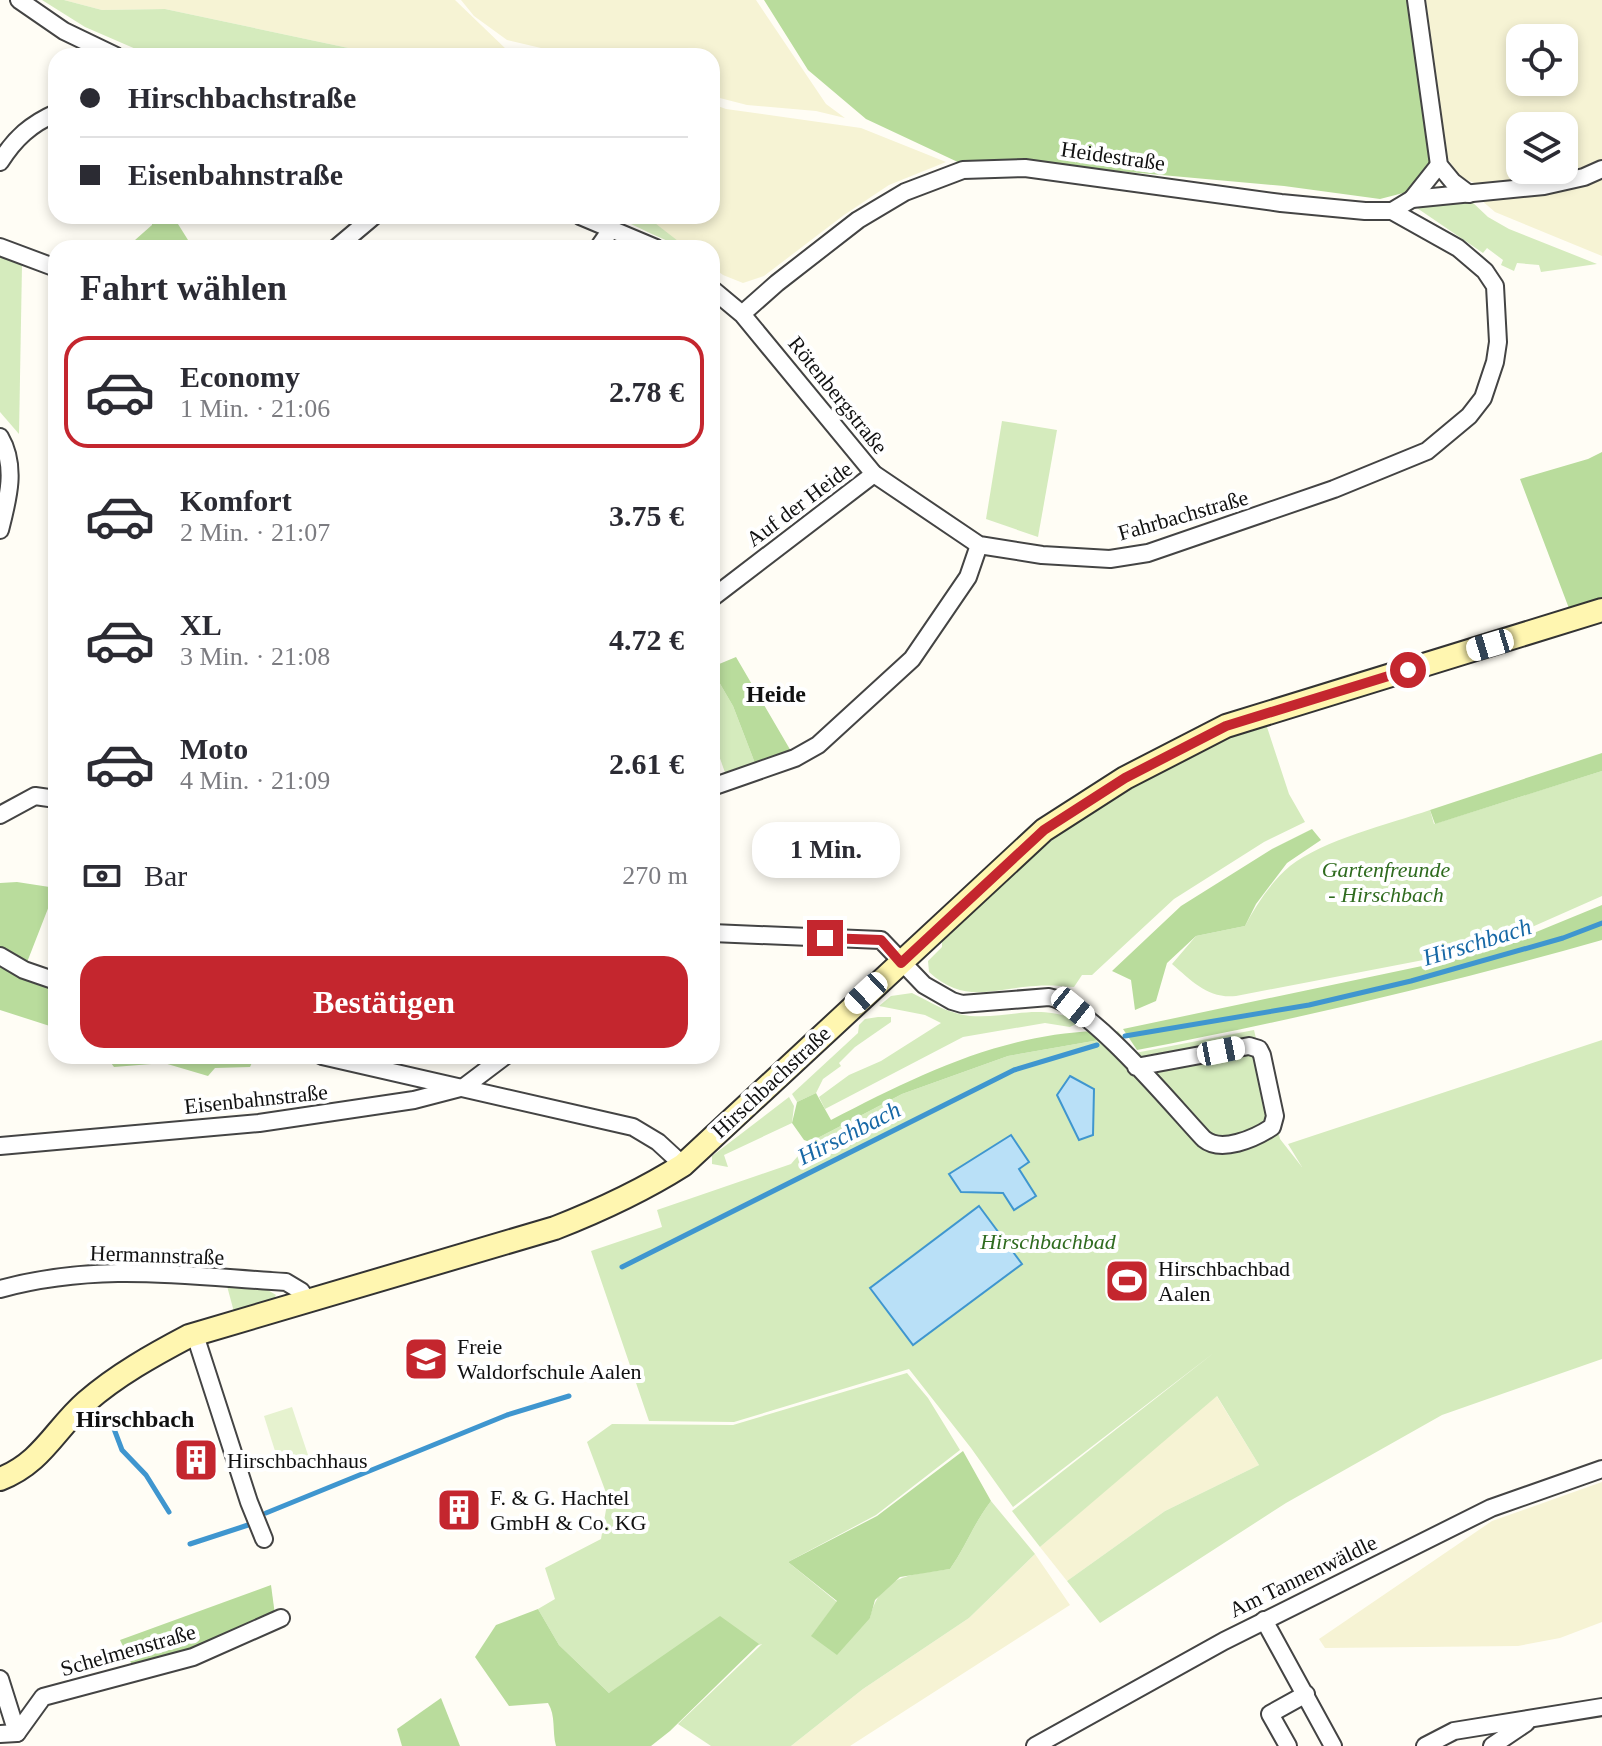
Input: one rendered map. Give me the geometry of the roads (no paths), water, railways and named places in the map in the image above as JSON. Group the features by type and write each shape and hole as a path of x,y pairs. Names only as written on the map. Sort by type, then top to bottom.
{"street":[{"path":"19,0 64,31 99,48"},
{"path":"1416,0 1439,165 1453,182 1469,194"},
{"path":"0,162 13,142 35,123 48,117"},
{"path":"1392,211 1412,199 1439,165"},
{"path":"1412,199 1544,186 1584,177 1602,169"},
{"name":"Heidestraße","path":"742,314 858,220 905,192 963,170 1054,170 1281,203 1392,211 1458,248 1485,271 1495,286"},
{"path":"346,240 364,224"},
{"path":"601,224 638,240"},
{"path":"604,240 612,228"},
{"path":"0,247 48,265"},
{"name":"Fahrbachstraße","path":"979,545 1042,555 1110,559 1148,553 1334,489 1427,451 1469,416 1483,398 1498,342 1495,286"},
{"name":"Rötenbergstraße","path":"720,296 742,314 874,474 979,545"},
{"path":"0,437 7,450 10,474 8,501 0,530"},
{"name":"Auf der Heide","path":"720,592 874,474"},
{"path":"720,784 795,758 818,745 912,659 968,577 979,545"},
{"name":"Hirschbachstraße","path":"0,1479 39,1456 84,1403 137,1363 195,1335 555,1228 610,1207 648,1188 683,1165 1044,830 1125,778 1226,726 1602,610"},
{"path":"0,815 35,796 48,798"},
{"path":"720,933 881,940 924,985 962,1004 1049,997 1061,999 1096,1025 1204,1139 1212,1145 1222,1147 1264,1133 1272,1127 1275,1116 1259,1049 1249,1046 1136,1067"},
{"path":"0,956 24,970 48,978"},
{"path":"359,1064 633,1127 658,1142 683,1165"},
{"name":"Eisenbahnstraße","path":"0,1146 325,1115 414,1100 464,1087 494,1064"},
{"name":"Hermannstraße","path":"0,1289 35,1279 125,1271 286,1282 301,1291 307,1300"},
{"path":"195,1335 264,1539"},
{"name":"Am Tannenwäldle","path":"1035,1746 1264,1620 1491,1508 1602,1469"},
{"name":"Schelmenstraße","path":"8,1734 43,1697 193,1657 281,1618"},
{"path":"1264,1620 1333,1746"},
{"path":"0,1679 8,1734"},
{"path":"1288,1746 1270,1714 1306,1694"},
{"path":"1425,1746 1454,1731 1602,1707"},
{"path":"1492,1746 1530,1720"},
{"path":"1454,1731 1463,1746"}],"water":[{"path":"1070,1076 1094,1089 1093,1135 1079,1140 1057,1095"},
{"path":"1011,1135 1029,1162 1019,1169 1036,1196 1014,1210 1003,1193 961,1192 949,1174"},
{"path":"979,1206 1022,1264 913,1345 870,1288"}],"waterway":[{"name":"Hirschbach","path":"1125,1036 1309,1005 1411,981 1563,938 1602,923"},
{"name":"Hirschbach","path":"622,1267 1014,1070 1097,1045"},
{"name":"Hirschbach","path":"266,1513 507,1415 569,1396"},
{"name":"Hirschbach","path":"111,1421 122,1450 146,1475 169,1512"},
{"name":"Hirschbach","path":"190,1544 248,1525"}],"place":[{"name":"Hirschbachbad Aalen","path":"1127,1281"},
{"name":"Freie Waldorfschule Aalen","path":"426,1359"},
{"name":"Hirschbachhaus","path":"196,1460"},
{"name":"F. & G. Hachtel GmbH & Co. KG","path":"459,1510"}],"district":[{"name":"Heide","path":"776,694"},
{"name":"Hirschbach","path":"135,1419"}],"park label":[{"name":"Gartenfreunde - Hirschbach","path":"1386,882"},
{"name":"Hirschbachbad","path":"1048,1241"}]}
